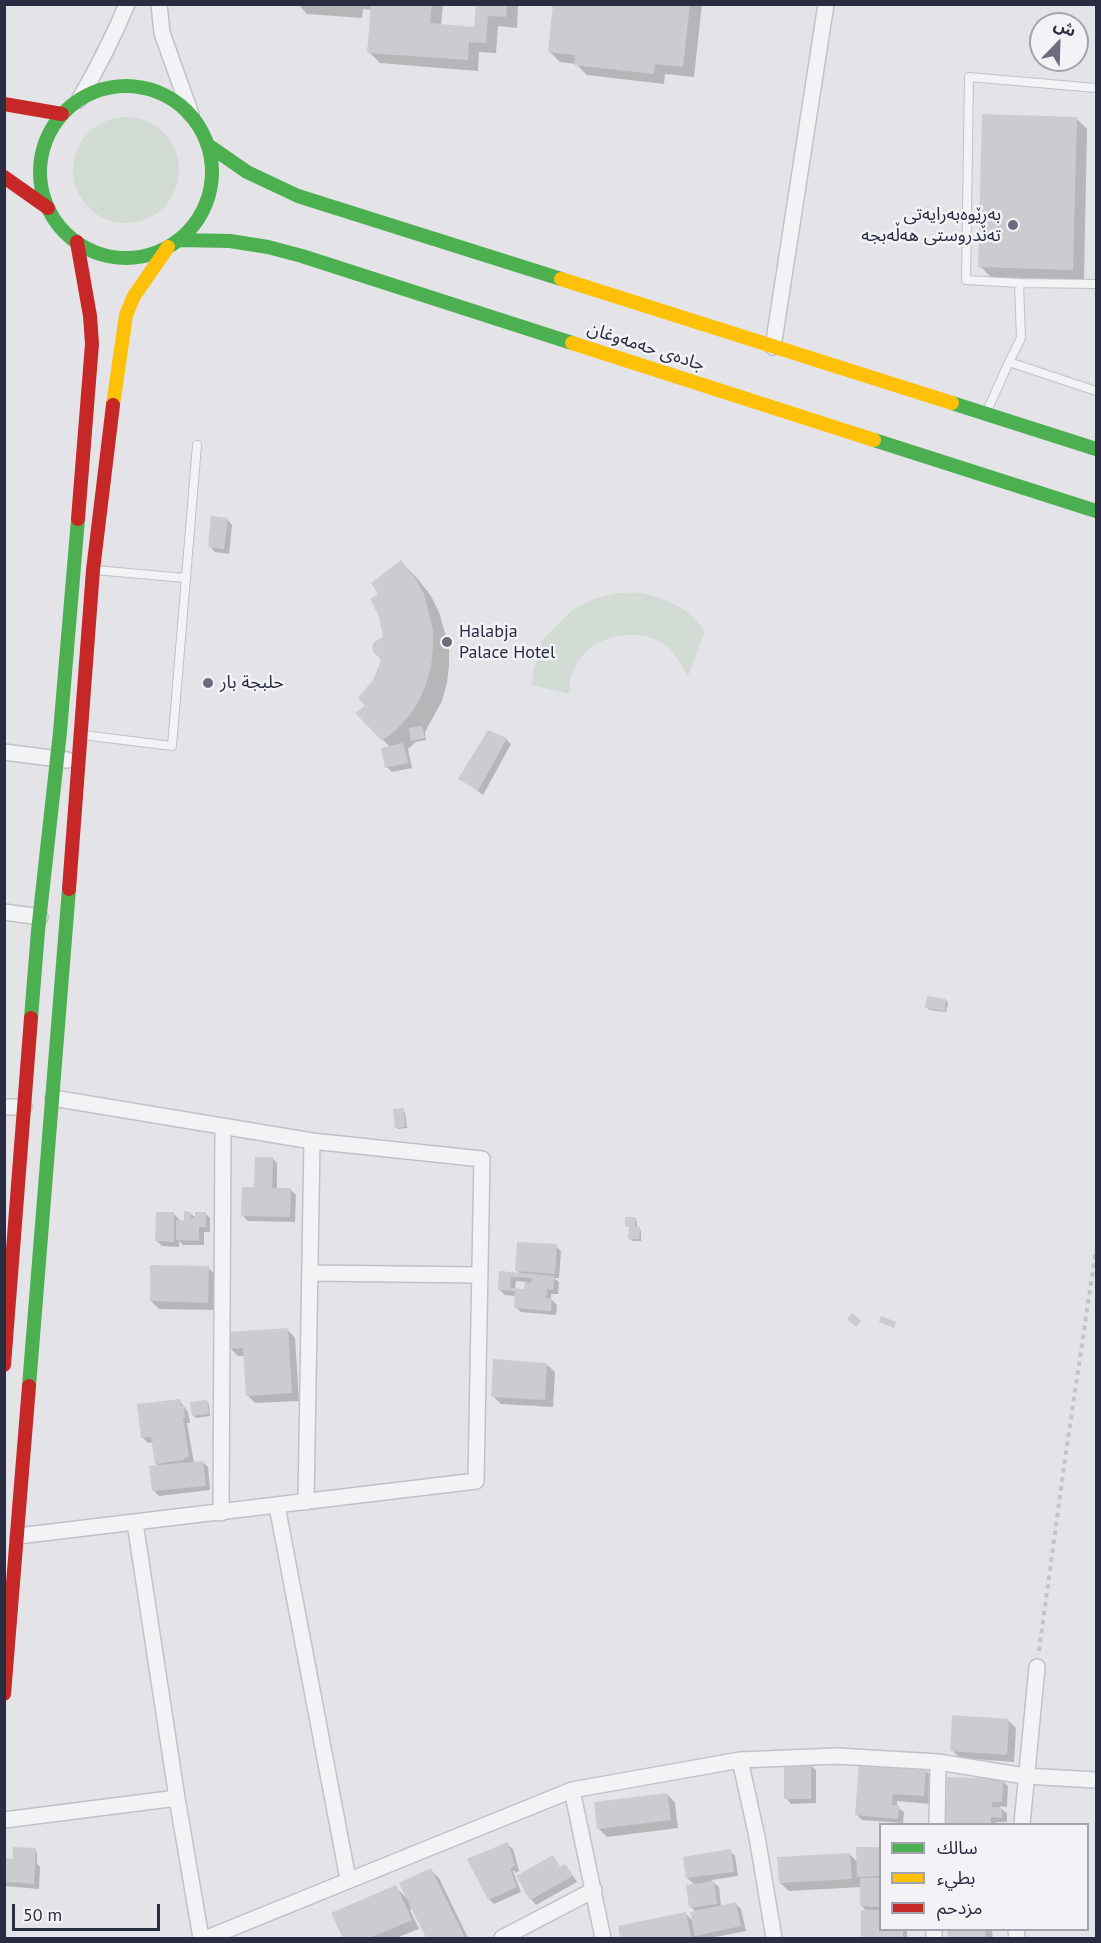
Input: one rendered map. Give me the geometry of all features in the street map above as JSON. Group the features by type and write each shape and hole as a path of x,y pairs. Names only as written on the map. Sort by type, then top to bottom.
{"street":[{"path":"79,100 101,62 127,4"},
{"path":"4,1694 53,1098 93,570 122,336 126,315 134,296 174,243 198,220 209,197 213,171 208,145 191,114 162,33 159,4"},
{"path":"773,347 826,4"},
{"path":"174,243 146,256 122,258 99,253 77,242 60,227 48,208 41,184 41,159 48,135 62,114 79,100 101,89 125,85 149,88 172,98 191,114"},
{"path":"4,104 62,114"},
{"path":"208,145 247,172 298,196 1096,449"},
{"path":"4,177 48,208"},
{"name":"جادەی حەمەوغان","path":"174,243 230,241 268,247 302,256 1096,511"},
{"path":"4,1365 9,1306 11,1197 24,1107 40,917 60,732 92,344 90,316 77,242"},
{"path":"74,568 93,570"},
{"path":"60,732 81,734"},
{"path":"4,752 79,762"},
{"path":"4,912 40,917"},
{"path":"18,1536 476,1481 482,1159 312,1141 53,1098"},
{"path":"4,1107 24,1107"},
{"path":"221,1513 223,1127"},
{"path":"306,1502 312,1141"},
{"path":"310,1274 480,1275"},
{"path":"9,1306 35,1307"},
{"path":"277,1506 348,1879"},
{"path":"135,1523 201,1938"},
{"path":"1022,1823 1037,1667"},
{"path":"207,1938 572,1790 740,1760 837,1756 938,1762 1025,1776 1096,1780"},
{"path":"740,1760 757,1837 774,1938"},
{"path":"937,1823 938,1762"},
{"path":"572,1790 603,1938"},
{"path":"4,1820 177,1798"},
{"path":"502,1938 594,1890"}],"lane":[{"path":"1096,88 969,77 966,280 1096,284"},
{"path":"986,414 1021,338 1019,283"},
{"path":"1009,362 1096,391"},
{"path":"81,734 171,746 197,445"},
{"path":"93,570 185,578"}],"path":[{"path":"1037,1667 1096,1250"}],"shaded area":[{"path":"126,117 146,121 163,133 175,150 179,170 175,190 163,207 146,219 126,223 106,219 89,207 77,190 73,170 77,150 89,133 106,121"},
{"path":"617,593 641,593 669,601 686,611 700,624 705,632 688,676 664,644 647,637 623,635 611,637 590,648 575,667 571,677 570,694 532,685 533,672 542,640 572,610 594,599"}],"building":[{"path":"371,4 432,4 430,23 474,27 476,4 507,4 506,17 488,16 486,43 469,42 468,60 367,53"},
{"path":"553,4 690,4 683,67 655,64 654,74 574,65 575,55 548,52"},
{"path":"982,114 1077,117 1073,270 978,267"},
{"path":"211,516 228,518 224,549 208,547"},
{"path":"401,560 424,594 433,630 433,648 431,666 419,701 409,716 382,741 355,713 365,706 358,698 373,680 382,658 373,652 372,647 374,642 383,637 379,617 370,599 378,594 371,583"},
{"path":"422,726 425,738 411,741 409,728"},
{"path":"488,730 507,738 478,791 458,779"},
{"path":"403,743 408,763 385,768 381,748"},
{"path":"927,996 946,999 945,1011 925,1008"},
{"path":"404,1108 405,1127 395,1128 393,1109"},
{"path":"255,1157 273,1157 272,1188 291,1188 290,1217 241,1216 242,1187 254,1187"},
{"path":"184,1211 191,1212 191,1218 195,1218 195,1212 206,1212 206,1227 199,1227 199,1241 176,1240 176,1220 184,1220"},
{"path":"156,1212 174,1212 174,1242 155,1241"},
{"path":"625,1217 636,1217 635,1227 640,1227 639,1239 628,1239 629,1227 625,1227"},
{"path":"517,1242 557,1244 555,1274 515,1271"},
{"path":"150,1265 209,1266 208,1303 150,1301"},
{"path":"499,1271 554,1276 553,1290 547,1289 546,1298 552,1298 551,1311 514,1308 515,1291 498,1290","holes":["511,1277 532,1278 531,1283 525,1282 524,1289 510,1288"]},
{"path":"852,1313 861,1321 856,1327 847,1319"},
{"path":"881,1316 896,1322 894,1328 879,1322"},
{"path":"288,1328 292,1393 246,1396 243,1348 228,1349 227,1332"},
{"path":"493,1359 547,1363 545,1400 491,1397"},
{"path":"180,1399 181,1406 184,1406 185,1418 183,1418 189,1457 184,1460 155,1464 151,1437 141,1438 137,1404"},
{"path":"207,1400 209,1414 192,1416 190,1402"},
{"path":"203,1461 206,1486 152,1491 149,1466"},
{"path":"952,1715 1009,1719 1007,1755 950,1751"},
{"path":"859,1763 926,1768 924,1796 893,1794 892,1805 899,1805 898,1819 855,1815"},
{"path":"784,1764 811,1764 811,1799 784,1799"},
{"path":"947,1777 1003,1779 1002,1802 992,1802 992,1807 1002,1808 1002,1818 991,1817 991,1823 945,1823"},
{"path":"667,1793 671,1820 597,1829 594,1802"},
{"path":"508,1842 515,1865 510,1869 517,1887 488,1900 467,1859"},
{"path":"13,1847 36,1848 34,1884 4,1882 4,1858 13,1859"},
{"path":"856,1847 879,1847 879,1876 857,1877"},
{"path":"731,1849 734,1872 686,1878 683,1857"},
{"path":"850,1853 852,1879 779,1883 777,1857"},
{"path":"553,1855 560,1867 565,1864 573,1876 530,1900 516,1876"},
{"path":"431,1868 465,1938 426,1938 399,1883"},
{"path":"860,1878 879,1878 879,1907 860,1906"},
{"path":"714,1881 717,1904 689,1908 686,1885"},
{"path":"396,1885 412,1920 370,1938 343,1938 331,1913"},
{"path":"736,1902 741,1926 695,1936 690,1912"},
{"path":"861,1910 879,1910 879,1931 903,1931 903,1938 861,1938"},
{"path":"686,1912 691,1938 620,1938 618,1926"},
{"path":"947,1931 985,1931 986,1938 948,1938"}],"traffic: fast":[{"path":"126,86 159,93 187,111 205,139 212,172 205,205 187,233 159,251 126,258 93,251 65,233 47,205 40,172 47,139 65,111 93,93 126,86"},
{"path":"208,145 247,172 298,196 561,279"},
{"path":"180,240 230,241 268,247 572,343"},
{"path":"952,403 1096,449"},
{"path":"874,440 1096,511"},
{"path":"31,1018 38,931 60,732 78,519"},
{"path":"29,1386 69,889"}],"traffic: slow":[{"path":"113,405 126,315 134,296 168,247"},
{"path":"561,279 952,403"},
{"path":"572,343 874,440"}],"traffic: jam":[{"path":"4,104 62,114"},
{"path":"4,177 48,208"},
{"path":"77,242 90,316 92,344 78,519"},
{"path":"69,889 93,570 113,405"},
{"path":"4,1365 31,1018"},
{"path":"4,1694 29,1386"}],"place":[{"name":"بەڕێوەبەرایەتی تەندروستی هەڵەبجە","path":"1013,225"},
{"name":"Halabja Palace Hotel","path":"447,642"},
{"name":"حلبجة بار","path":"208,683"}]}
